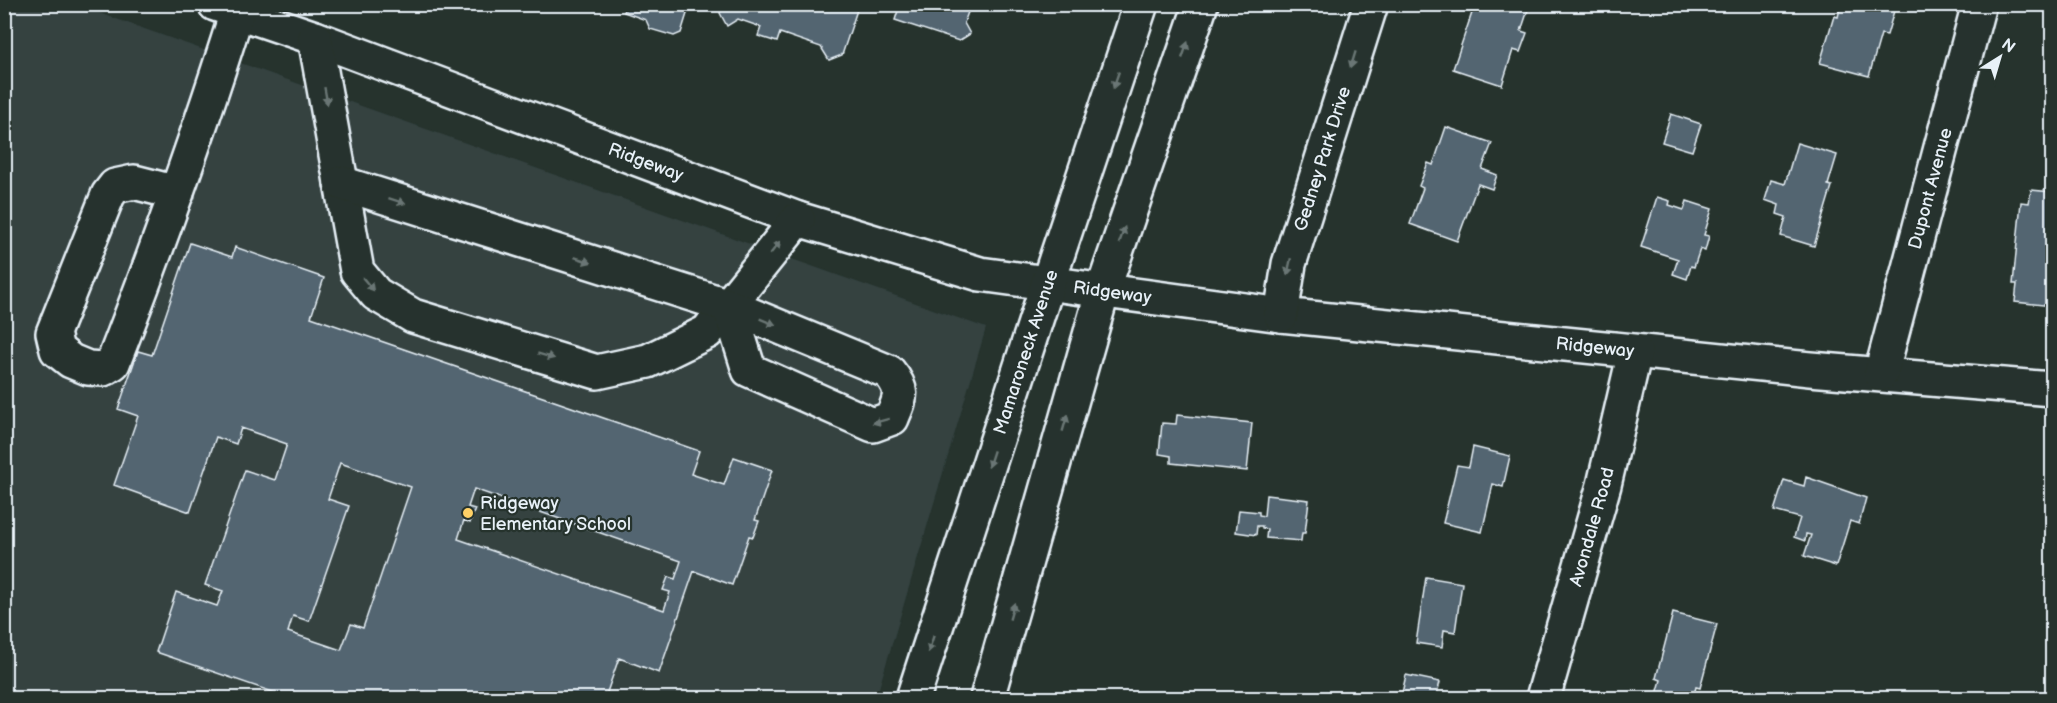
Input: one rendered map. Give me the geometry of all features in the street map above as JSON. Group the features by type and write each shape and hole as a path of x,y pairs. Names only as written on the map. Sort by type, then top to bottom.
{"street":[{"name":"Mamaroneck Avenue","path":"913,699 1141,4"},
{"path":"987,699 1103,290 1201,4"},
{"name":"Gedney Park Drive","path":"1281,315 1289,264 1371,4"},
{"name":"Dupont Avenue","path":"1881,374 1979,4"},
{"name":"Ridgeway","path":"221,6 315,38 798,219 980,273 1281,315 1810,369 2052,389"},
{"path":"177,193 134,182 115,186 108,195 53,333 57,350 71,361 88,368 103,369 113,363 177,193 207,109 221,6"},
{"path":"315,38 357,271 376,294 413,316 597,372 648,361 707,332 798,219"},
{"path":"341,183 729,306 889,372 898,382 901,396 892,418 873,425 749,370 729,306"},
{"name":"Avondale Road","path":"1543,699 1604,485 1635,352"}],"shaded area":[{"name":"Ridgeway Elementary School","path":"4,5 77,5 986,328 876,698 5,698"}],"building":[{"path":"627,4 690,4 681,33 674,36 650,29 646,20 624,12"},
{"path":"723,4 859,4 842,55 829,60 821,47 780,33 777,42 758,36 761,27 738,19 727,26 720,13"},
{"path":"900,4 971,4 964,23 970,34 959,41 895,20"},
{"path":"1475,4 1513,4 1528,10 1521,31 1527,33 1520,52 1513,50 1502,85 1453,69"},
{"path":"1841,4 1896,4 1887,35 1881,34 1869,76 1820,63 1834,16 1838,17"},
{"path":"1671,114 1701,124 1692,151 1662,142"},
{"path":"1446,127 1492,143 1482,169 1497,175 1492,189 1478,184 1457,241 1410,224 1423,188 1419,186 1428,163 1433,165"},
{"path":"1797,143 1837,155 1828,185 1832,186 1814,246 1781,236 1786,217 1777,214 1779,205 1765,200 1771,180 1785,184"},
{"path":"2031,190 2052,192 2052,306 2015,302 2017,284 2013,284 2021,202 2029,203"},
{"path":"1657,197 1670,201 1669,205 1684,210 1687,201 1712,209 1704,235 1709,236 1705,251 1700,249 1687,279 1673,274 1678,259 1641,247"},
{"path":"190,243 232,257 235,247 324,278 311,317 699,451 691,474 724,485 734,457 772,470 755,520 759,521 753,537 749,536 732,585 694,571 659,673 619,658 605,698 290,698 156,652 176,592 217,606 223,591 205,585 245,470 275,480 287,444 241,428 236,444 216,437 190,512 114,485 138,416 118,409 138,351 152,355","holes":["340,463 411,487 363,628 351,624 341,650 288,632 293,616 309,621 349,506 328,499","474,489 681,561 675,579 668,577 663,590 670,592 664,610 458,539 464,520 470,523 475,509 468,507"]},
{"path":"1177,415 1252,423 1247,471 1171,463 1171,456 1159,454 1162,423 1176,424"},
{"path":"1473,447 1510,456 1503,487 1493,484 1482,532 1443,523 1457,465 1469,467"},
{"path":"1806,477 1866,498 1859,524 1850,521 1836,566 1804,556 1811,535 1806,534 1805,541 1794,537 1800,518 1774,511 1784,480 1804,486"},
{"path":"1266,495 1309,500 1305,533 1302,533 1301,541 1266,538 1267,529 1262,526 1257,526 1256,535 1236,532 1239,510 1259,512 1259,515 1264,516"},
{"path":"1426,577 1462,583 1455,632 1444,630 1442,647 1416,643"},
{"path":"1673,613 1717,624 1700,688 1696,687 1693,698 1656,698 1661,680 1656,678"},
{"path":"1406,675 1440,682 1436,698 1401,698"}],"place":[{"name":"Ridgeway Elementary School","path":"468,513"}]}
